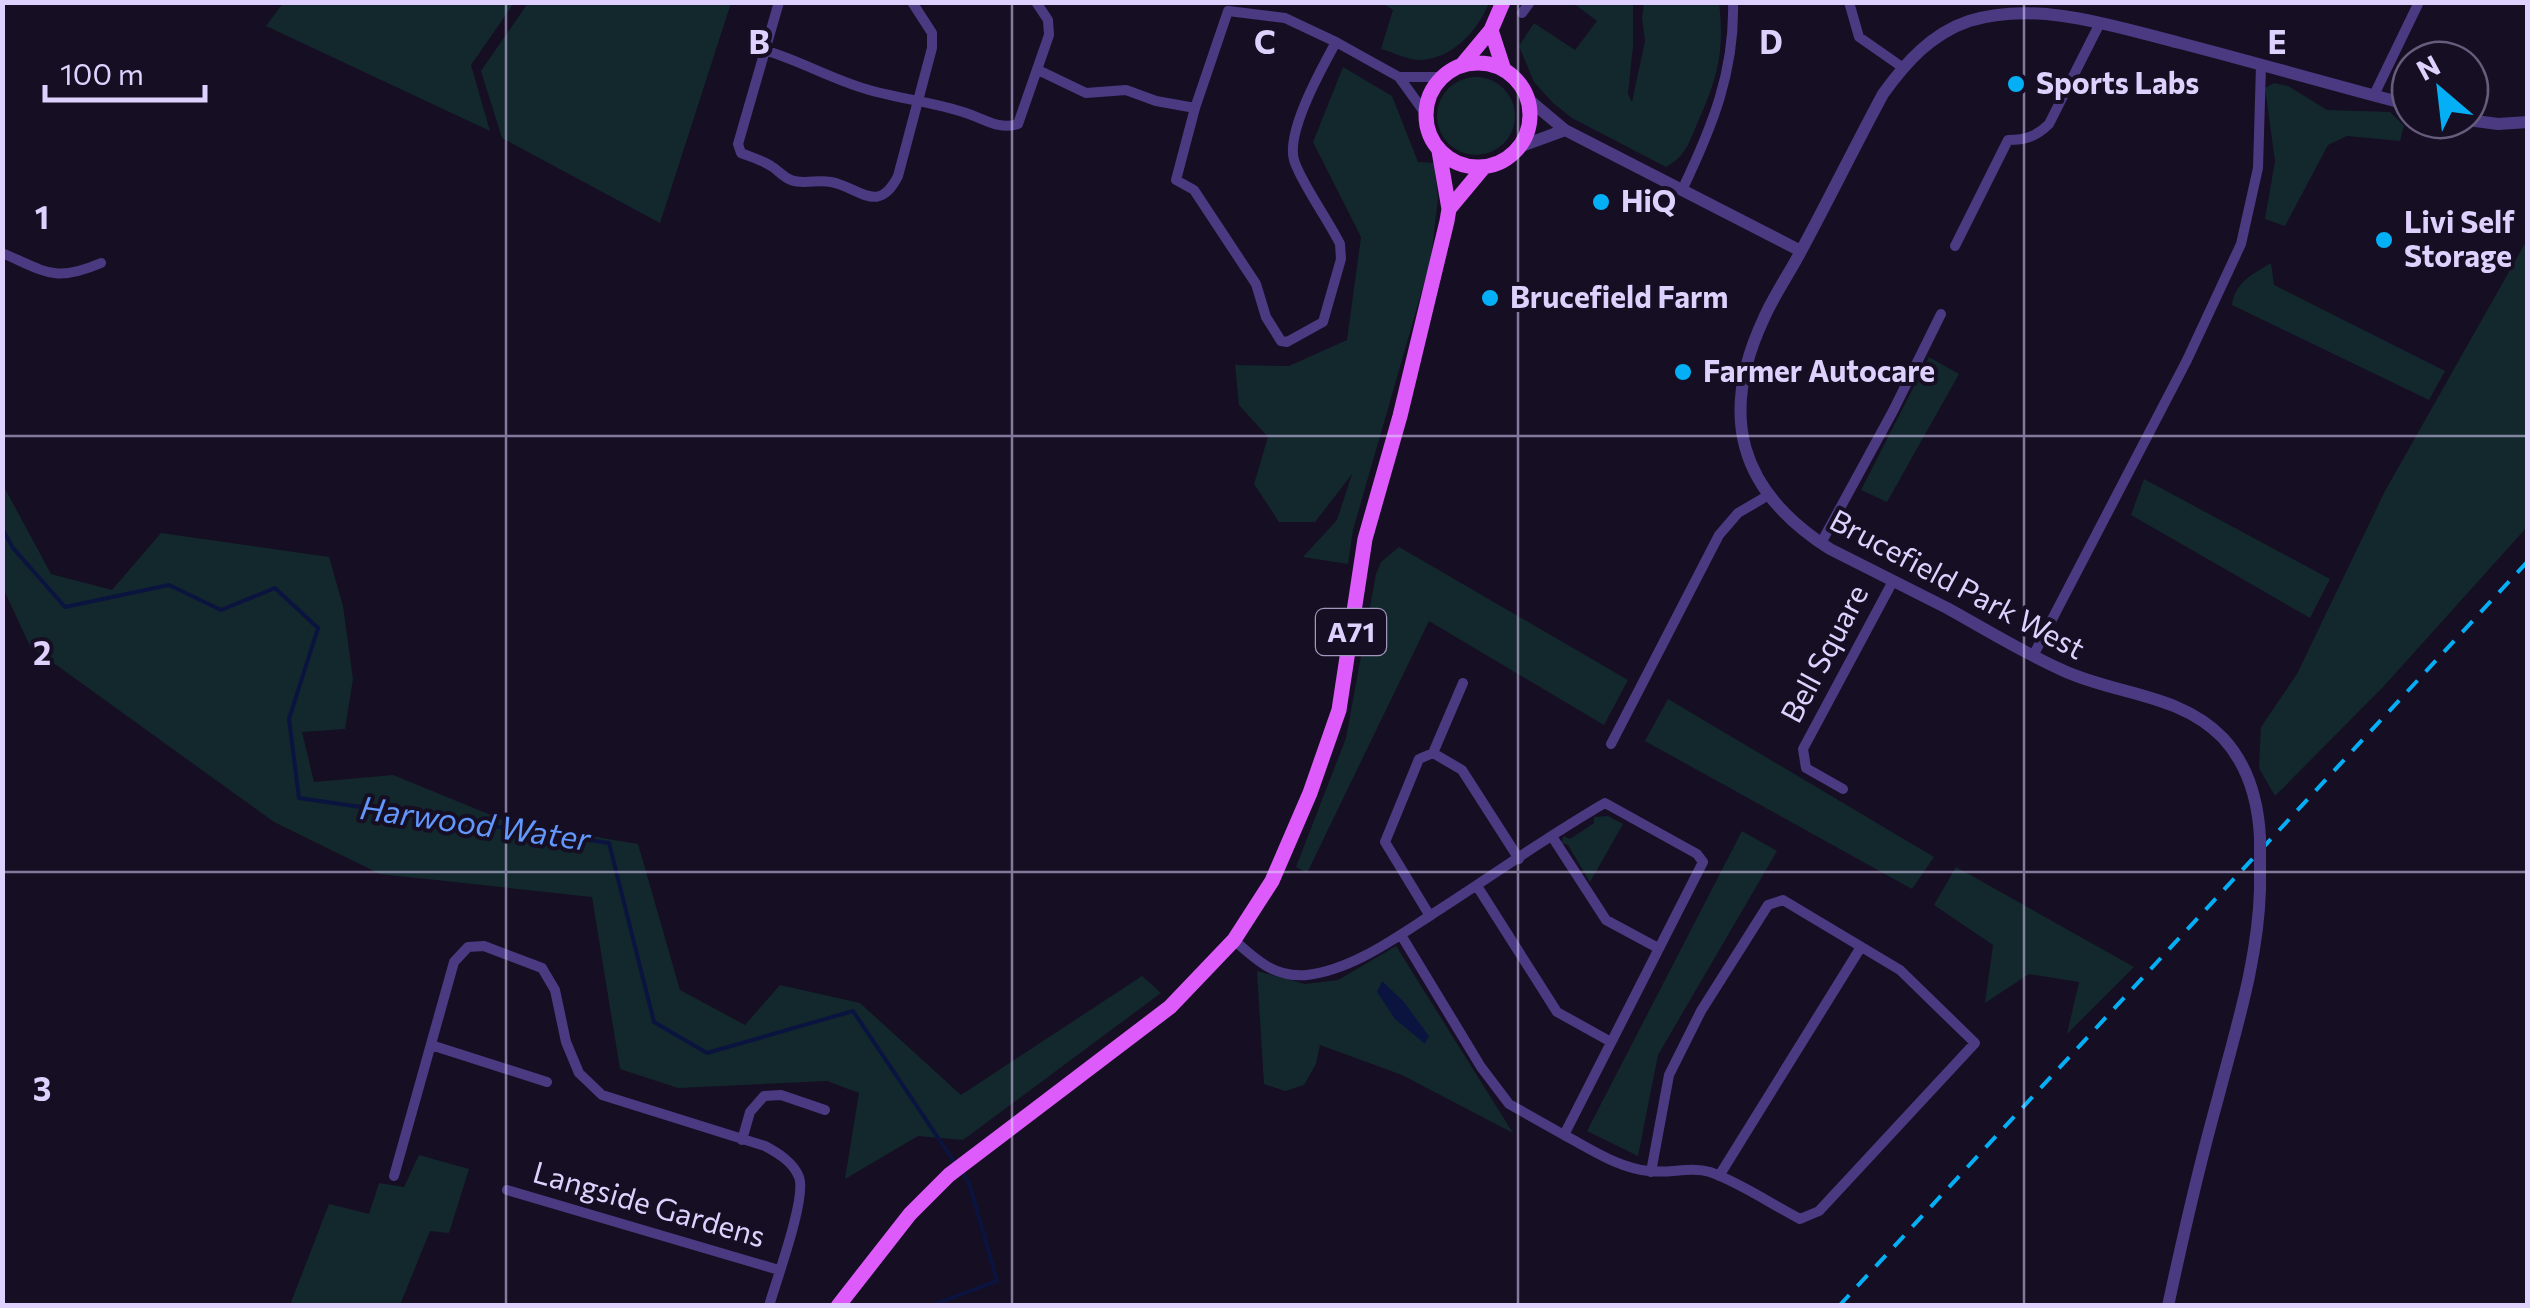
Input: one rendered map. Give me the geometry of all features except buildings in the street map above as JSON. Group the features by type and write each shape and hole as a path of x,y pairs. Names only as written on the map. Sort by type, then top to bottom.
{"main road":[{"path":"1461,66 1491,30 1503,2"},
{"path":"1491,30 1504,70 1522,87 1528,99 1528,132 1520,147"},
{"path":"1426,113 1428,100 1442,77 1461,66 1476,63 1504,70"},
{"name":"A71","path":"838,1306 910,1214 949,1175 1170,1008 1234,940 1272,881 1310,793 1339,710 1365,539 1438,265 1449,209 1439,151 1426,127 1426,113"},
{"name":"A71","path":"1449,209 1484,168 1510,157 1520,147"},
{"path":"1439,151 1452,161 1484,168"}],"street":[{"path":"779,2 738,144 741,153 772,166 790,180 832,182 858,194 882,196 898,176 932,48 932,32 912,2"},
{"path":"764,50 792,58 830,77 966,112 1006,128 1018,124 1048,35 1048,20 1036,2"},
{"path":"1522,13 1530,2"},
{"path":"1683,188 1726,86 1733,2"},
{"path":"1849,2 1858,36 1902,68"},
{"path":"2374,95 2419,2"},
{"path":"1336,42 1313,85 1293,143 1294,161 1336,234 1340,259 1323,322 1288,342 1281,342 1266,317 1256,284 1194,190 1176,180 1226,7 1285,18 1336,42 1399,78 1426,113"},
{"name":"Brucefield Park West","path":"2168,1306 2259,928 2260,837 2256,800 2242,766 2222,737 2175,705 2087,681 2033,656 1798,529 1767,496 1744,445 1741,398 1749,355 1764,316 1883,94 1902,68 1930,41 1971,20 2032,11 2100,23 2390,99"},
{"path":"1955,246 2008,140 2024,140 2050,124 2100,23"},
{"path":"2033,656 2187,360 2241,244 2258,168 2261,64"},
{"path":"1038,70 1086,93 1126,90 1156,101 1195,108"},
{"path":"1399,78 1442,77"},
{"path":"1528,99 1566,130 1802,250"},
{"path":"2490,123 2528,122"},
{"path":"1520,147 1566,130"},
{"path":"2,254 54,276 70,275 101,263"},
{"path":"1821,543 1893,411 1940,314"},
{"path":"1611,744 1720,534 1738,513 1767,496"},
{"name":"Bell Square","path":"1842,789 1806,768 1803,749 1893,581"},
{"path":"1430,916 1385,842 1419,759 1433,754 1463,683"},
{"path":"1433,754 1462,770 1519,859"},
{"path":"1234,940 1266,968 1306,975 1340,967 1401,934 1606,803 1697,854 1703,862 1701,870 1564,1135"},
{"path":"1553,838 1606,920 1658,948"},
{"path":"1477,886 1557,1012 1611,1042"},
{"path":"1401,934 1481,1067 1509,1104 1626,1168 1651,1172 1692,1168 1719,1176 1800,1219 1819,1211 1975,1043 1908,976 1783,900 1768,905 1701,1011 1668,1075 1651,1172"},
{"name":"Langside Gardens","path":"394,1176 454,962 468,947 484,946 542,968 555,990 566,1042 579,1072 602,1096 783,1156 799,1177 801,1196 779,1270 507,1190"},
{"path":"1719,1176 1860,948"},
{"path":"431,1046 547,1082"},
{"path":"742,1140 750,1112 764,1096 781,1095 825,1110"},
{"path":"769,1306 779,1270"}],"green space":[{"path":"1489,2 1463,41 1443,54 1420,60 1381,49 1393,10 1382,3"},
{"path":"283,3 514,3 471,65 490,131 266,26"},
{"path":"528,3 731,3 660,223 502,138 481,71"},
{"path":"1573,3 1633,3 1628,94 1632,102 1645,41 1644,3 1719,3 1721,36 1714,79 1686,149 1666,167 1572,118 1534,82 1519,46 1534,23 1575,50 1597,21"},
{"path":"1343,67 1392,96 1418,162 1434,163 1438,198 1431,259 1353,530 1348,564 1303,557 1337,520 1352,474 1315,522 1279,522 1254,484 1268,437 1239,405 1235,365 1289,366 1347,340 1361,237 1313,142"},
{"path":"1468,77 1484,77 1509,94 1515,116 1509,138 1498,149 1484,155 1468,155 1443,138 1437,124 1437,108 1454,83"},
{"path":"2274,83 2288,86 2327,110 2390,112 2390,140 2400,141 2347,136 2328,145 2285,226 2265,219 2275,161 2265,88"},
{"path":"2527,240 2527,527 2384,686 2275,796 2259,768 2261,727 2297,674 2385,491"},
{"path":"2271,263 2274,285 2445,371 2429,400 2232,305 2241,285"},
{"path":"1929,357 1959,374 1887,502 1861,490"},
{"path":"2144,479 2330,579 2310,618 2131,515"},
{"path":"3,485 51,574 112,590 161,533 329,557 343,606 353,679 345,729 302,732 314,782 393,775 508,822 638,844 680,990 745,1025 780,985 860,1003 961,1095 1142,976 1161,993 963,1140 918,1136 845,1179 859,1093 827,1081 678,1088 620,1069 592,897 380,874 274,822 30,646 3,588"},
{"path":"1399,547 1628,680 1604,725 1429,621 1307,873 1296,867 1346,738 1376,574 1381,562"},
{"path":"1668,699 1934,857 1912,889 1645,741"},
{"path":"1608,816 1623,824 1590,882 1568,845 1562,843 1563,836 1570,839 1594,823 1594,817"},
{"path":"1742,831 1777,851 1658,1055 1638,1156 1587,1131"},
{"path":"1956,867 2134,967 2067,1034 2079,982 2029,974 1985,1003 1993,945 1934,905"},
{"path":"1396,946 1513,1133 1402,1075 1320,1045 1316,1064 1304,1085 1285,1091 1264,1084 1257,971 1305,984 1338,980"},
{"path":"419,1155 469,1169 449,1233 430,1231 400,1305 290,1305 329,1204 369,1214 379,1183 404,1187"}],"shaded area":[{"path":"1382,981 1404,1002 1429,1036 1425,1044 1395,1019 1377,992"}],"waterway":[{"name":"Harwood Water","path":"2,528 13,548 65,607 169,585 221,610 275,588 318,628 289,719 299,798 609,843 654,1022 707,1053 853,1011 957,1166"},
{"name":"Harwood Water","path":"930,1306 997,1281 963,1173"}],"railway":[{"path":"1839,1306 2528,561"}],"place":[{"name":"Sports Labs","path":"2016,84"},
{"name":"HiQ","path":"1601,202"},
{"name":"Livi Self Storage","path":"2384,240"},
{"name":"Brucefield Farm","path":"1490,298"},
{"name":"Farmer Autocare","path":"1683,372"}]}
